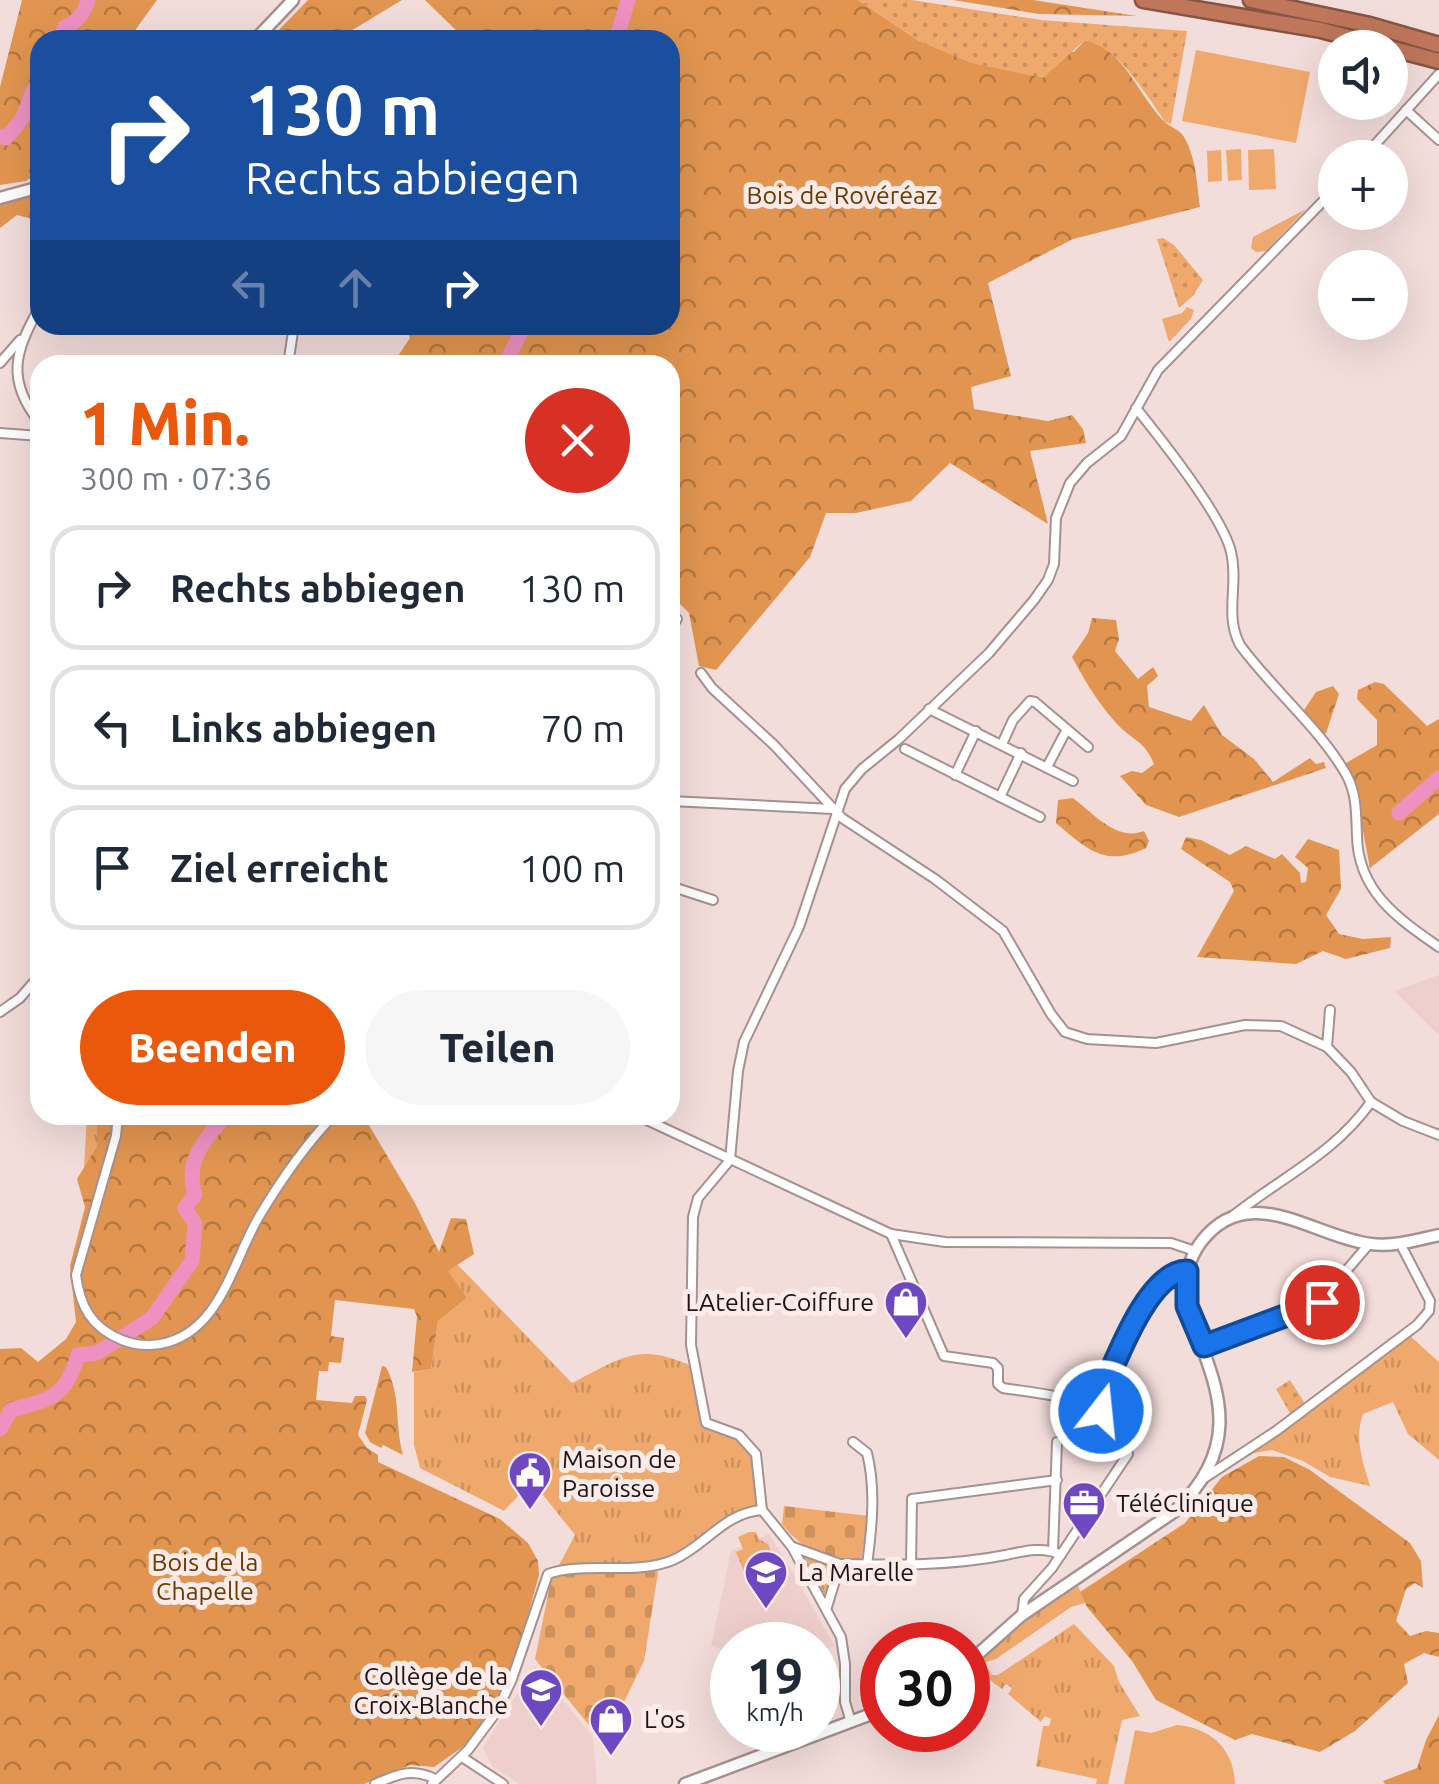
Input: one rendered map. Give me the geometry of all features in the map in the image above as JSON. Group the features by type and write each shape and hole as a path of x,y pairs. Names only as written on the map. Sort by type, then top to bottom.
{"highway":[{"path":"1144,0 1320,30 1439,62"},
{"path":"1251,0 1370,25 1439,45"}],"street":[{"path":"264,30 293,0"},
{"path":"1408,108 1439,74"},
{"path":"1408,112 1439,140"},
{"path":"1379,140 1397,120"},
{"path":"0,198 30,190"},
{"path":"850,1722 845,1702 843,1645 827,1606 792,1546 762,1510 756,1454 740,1435 706,1424 691,1345 694,1217 698,1198 730,1160 744,1042 799,927 834,810 845,789 989,653 1044,587 1054,564 1055,524 1065,490 1081,469 1121,436 1158,370 1318,206"},
{"path":"0,363 30,324"},
{"path":"21,339 16,374 23,402 30,411"},
{"path":"1136,408 1225,534 1234,566 1232,620 1240,645 1330,752 1348,780 1356,809 1360,864 1369,886 1386,907 1439,947"},
{"path":"0,433 30,435"},
{"path":"702,673 712,688 774,745 834,810 992,920 1010,938 1065,1032 1087,1039 1156,1043 1244,1024 1281,1026 1327,1047 1351,1072 1370,1102 1439,1135"},
{"path":"1002,744 1014,720 1030,702 1036,702 1088,747"},
{"path":"929,709 1074,781"},
{"path":"1047,767 1067,729"},
{"path":"955,774 976,731"},
{"path":"905,750 1040,817"},
{"path":"1000,797 1021,754"},
{"path":"680,802 834,810"},
{"path":"680,889 714,900"},
{"path":"0,1012 30,986"},
{"path":"1327,1047 1330,1010"},
{"path":"990,1643 1022,1615 1176,1512 1192,1496 1215,1448 1220,1427 1216,1382 1187,1306 1187,1271 1195,1250 1213,1230 1333,1146 1354,1126 1370,1102"},
{"path":"117,1125 76,1275 78,1296 90,1318 111,1336 130,1344 148,1345 182,1338 215,1306 258,1219 288,1171 326,1125"},
{"path":"657,1125 891,1234 945,1242 1179,1243 1195,1250"},
{"path":"1226,1221 1246,1214 1281,1215 1369,1244 1394,1244 1439,1235"},
{"path":"891,1234 944,1356 993,1363 998,1368 998,1384 1003,1388 1095,1408 1126,1440 1128,1454 1024,1600 1022,1615"},
{"path":"1204,1346 1318,1305 1369,1244"},
{"path":"1202,1479 1276,1431 1417,1325 1429,1310 1430,1302 1403,1250"},
{"path":"1095,1408 1146,1302 1172,1273 1187,1271"},
{"path":"853,1442 868,1457 874,1515 867,1564"},
{"path":"1057,1553 1058,1442"},
{"path":"911,1567 912,1499 1057,1480"},
{"path":"374,1784 405,1772 433,1782 465,1754 497,1711 512,1679 548,1574 659,1565 695,1547 716,1527 742,1514 762,1510"},
{"path":"792,1546 840,1564 911,1567 1021,1551 1057,1553"},
{"path":"827,1606 840,1564"},
{"path":"685,1784 860,1718"},
{"path":"465,1754 503,1784"}],"shaded area":[{"path":"1439,975 1439,1035 1394,991"},
{"name":"La Marelle","path":"769,1534 821,1622 716,1622 731,1551"},
{"name":"Collège de la Croix-Blanche","path":"535,1666 593,1737 597,1784 519,1784 492,1766 483,1747"}],"green space":[{"path":"22,0 157,0 135,30 30,30 30,178 0,185 0,87"},
{"path":"308,0 402,0 352,30 279,30"},
{"name":"Bois de Rovéréaz","path":"425,0 858,0 919,41 1074,52 1085,40 1111,53 1156,113 1184,137 1194,162 1200,207 1073,239 988,283 1011,376 971,387 974,409 1048,421 1072,415 1083,429 1086,443 1030,451 1048,524 950,463 911,501 856,513 826,513 810,557 716,670 699,666 689,613 680,604 680,355 399,355 409,335 680,335 680,30 456,30"},
{"path":"858,0 912,0 1041,20 1187,31 1171,124 1165,122 1120,62 1097,44 1085,40 1043,78 971,63 919,41"},
{"path":"953,0 1033,0 1137,16 1039,14"},
{"path":"1196,50 1310,72 1296,143 1182,121"},
{"path":"1241,149 1242,180 1228,181 1226,150"},
{"path":"1274,149 1276,189 1249,190 1248,150"},
{"path":"1221,150 1222,181 1208,182 1207,151"},
{"path":"30,195 30,218 17,215 0,228 0,205"},
{"path":"1306,209 1266,251 1251,248 1253,237"},
{"path":"1157,239 1174,245 1203,280 1179,308"},
{"path":"1187,307 1194,310 1191,319 1169,342 1162,319 1182,313"},
{"path":"1092,618 1116,620 1119,639 1115,651 1138,679 1153,667 1158,676 1147,686 1149,707 1191,721 1204,705 1222,735 1254,759 1273,782 1310,758 1316,764 1324,762 1326,768 1179,817 1146,805 1120,776 1132,771 1142,773 1154,764 1150,756 1104,708 1072,657 1088,633"},
{"path":"1375,682 1384,684 1427,726 1439,719 1439,814 1370,868 1354,784 1346,763 1377,745 1377,720 1357,699 1358,690"},
{"path":"1333,686 1339,694 1326,733 1320,736 1302,713 1316,692"},
{"path":"1073,798 1115,829 1124,833 1144,831 1149,841 1146,848 1108,856 1087,848 1056,823 1058,800"},
{"path":"1186,837 1230,855 1246,846 1275,859 1282,854 1300,873 1301,883 1306,882 1308,868 1295,857 1308,839 1339,850 1341,889 1326,915 1339,934 1363,939 1391,937 1390,948 1346,959 1323,951 1296,964 1197,957 1234,891 1230,882 1181,849"},
{"path":"86,1125 97,1125 97,1146 84,1168"},
{"name":"Bois de la Chapelle","path":"97,1125 369,1125 439,1252 451,1218 466,1219 474,1254 448,1271 467,1298 438,1321 431,1369 412,1372 417,1317 414,1309 335,1300 331,1336 344,1338 341,1363 329,1362 328,1371 319,1371 316,1400 352,1403 355,1396 365,1396 358,1435 378,1455 378,1462 500,1519 528,1543 538,1561 539,1575 522,1637 491,1711 467,1744 434,1767 410,1765 364,1784 0,1784 0,1349 21,1348 38,1362 66,1339 76,1322 70,1266 85,1207 77,1179 97,1146"},
{"path":"457,1264 572,1383 634,1355 662,1356 700,1370 706,1426 749,1445 757,1464 762,1511 737,1516 712,1528 682,1556 656,1565 556,1571 575,1535 532,1481 504,1511 420,1468 414,1445 414,1372 431,1369 438,1321 467,1298 447,1271"},
{"path":"1409,1335 1439,1362 1439,1460 1408,1434 1393,1402 1363,1414 1360,1423 1360,1450 1370,1486 1330,1477 1303,1461 1272,1450 1254,1453 1221,1472"},
{"path":"382,1366 386,1367 394,1389 403,1455 370,1442 365,1433"},
{"path":"1290,1380 1306,1405 1291,1415 1276,1389"},
{"path":"1259,1456 1284,1457 1310,1470 1410,1543 1421,1561 1423,1588 1415,1583 1406,1589 1396,1621 1410,1636 1426,1631 1439,1633 1439,1657 1424,1653 1404,1664 1408,1683 1355,1731 1320,1752 1252,1734 1235,1740 1156,1700 1080,1592 1185,1523 1222,1477"},
{"path":"784,1506 869,1516 861,1560 827,1555 798,1541 782,1524"},
{"path":"756,1532 768,1544 781,1575 751,1588 736,1552 743,1549 738,1537"},
{"path":"799,1552 834,1566 828,1596 826,1596"},
{"path":"656,1565 644,1661 609,1733 592,1729 535,1659 551,1580 556,1571"},
{"path":"1078,1586 1085,1603 1071,1607 990,1661 990,1651 1035,1614"},
{"path":"1074,1624 1114,1666 1140,1716 1122,1720 1108,1784 1036,1766 1043,1726 1049,1726 1051,1719 1045,1716 1041,1722 1008,1694 1012,1688 1006,1684 1002,1689 990,1680 990,1672 998,1675"},
{"path":"1439,1715 1439,1784 1385,1784 1383,1781 1417,1768"},
{"path":"1177,1725 1200,1731 1218,1743 1230,1760 1235,1784 1124,1784 1135,1730 1151,1733"}],"waterway":[{"path":"64,30 77,20 88,0"},
{"path":"619,30 628,0"},
{"path":"0,136 6,138 17,125 30,100"},
{"path":"510,355 519,335"},
{"path":"1399,813 1439,778"},
{"path":"0,1429 11,1410 47,1399 62,1388 78,1355 97,1353 152,1318 192,1261 195,1224 185,1208 195,1195 194,1161 218,1125"}],"place":[{"name":"LAtelier-Coiffure","path":"906,1340"},
{"name":"Maison de Paroisse","path":"530,1511"},
{"name":"TéléClinique","path":"1084,1541"},
{"name":"La Marelle","path":"766,1610"},
{"name":"Collège de la Croix-Blanche","path":"541,1728"},
{"name":"L'os","path":"611,1757"}],"route":[{"path":"1101,1411 1095,1408 1133,1323 1172,1273 1187,1271 1187,1306 1204,1346 1322,1302"}]}
